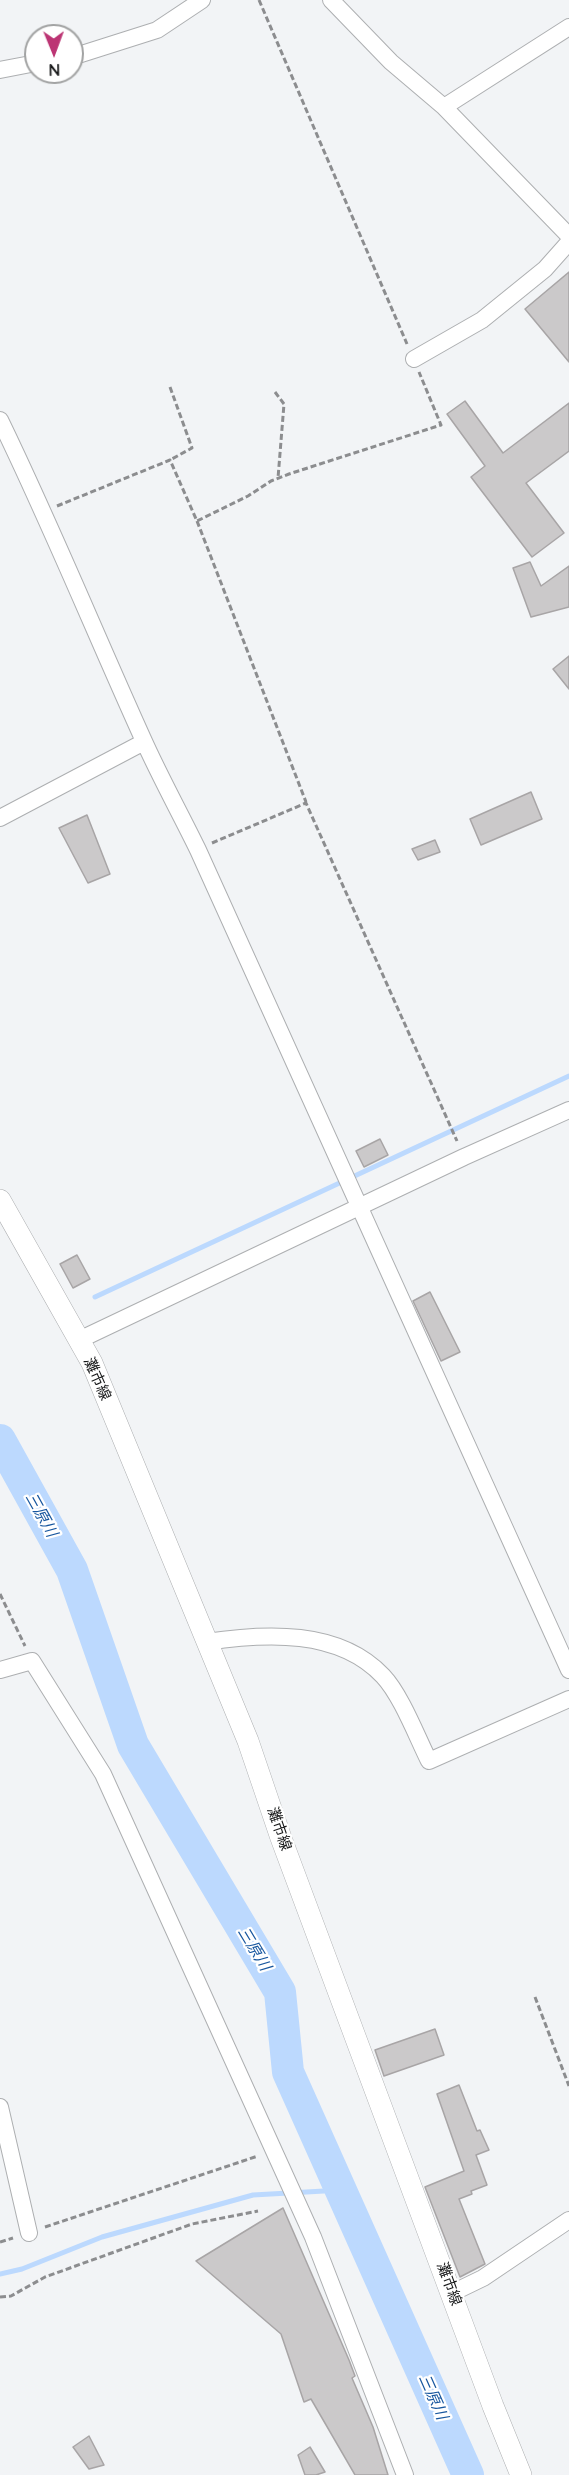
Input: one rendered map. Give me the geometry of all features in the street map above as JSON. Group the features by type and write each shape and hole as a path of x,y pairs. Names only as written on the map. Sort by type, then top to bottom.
{"main road":[{"name":"灘市線","path":"0,1200 96,1373 249,1741 281,1838 493,2406 521,2475"}],"street":[{"path":"84,53 157,30 202,0"},
{"path":"331,0 391,62 444,106 569,236"},
{"path":"444,106 569,27"},
{"path":"0,70 24,65"},
{"path":"414,359 482,320 545,269 569,242"},
{"path":"0,420 44,511 70,576 144,742 198,850 569,1670"},
{"path":"0,818 144,742"},
{"path":"79,1340 464,1157 569,1110"},
{"path":"206,1642 235,1637 290,1636 348,1649 383,1676 396,1695 429,1761 569,1699"},
{"path":"0,1670 32,1661 103,1774 313,2237 405,2475"},
{"path":"0,2108 29,2233"},
{"path":"452,2293 483,2278 569,2220"}],"path":[{"path":"197,521 248,496 278,478 441,425 259,0"},
{"path":"44,511 192,448 170,387"},
{"path":"275,392 284,404 278,478"},
{"path":"170,459 197,521 306,803 464,1157"},
{"path":"198,850 306,803"},
{"path":"0,1594 32,1661"},
{"path":"535,1997 569,2086"},
{"path":"0,2242 274,2150"},
{"path":"0,2297 11,2296 45,2277 192,2224 258,2211"}],"building":[{"path":"569,272 569,362 525,309"},
{"path":"465,401 503,453 569,403 569,451 526,483 564,533 532,557 471,477 485,466 447,414"},
{"path":"530,562 541,586 569,566 569,607 531,617 513,568"},
{"path":"569,656 569,689 553,669"},
{"path":"531,792 542,819 481,845 470,819"},
{"path":"87,815 110,874 88,883 59,828"},
{"path":"435,840 440,852 418,860 412,849"},
{"path":"380,1139 388,1155 364,1167 356,1151"},
{"path":"77,1255 90,1279 73,1288 60,1264"},
{"path":"430,1292 460,1352 441,1361 413,1301"},
{"path":"435,2029 444,2055 384,2076 375,2050"},
{"path":"459,2085 477,2131 480,2130 489,2150 476,2155 487,2185 459,2199 485,2264 460,2277 425,2187 464,2171 437,2094"},
{"path":"283,2208 349,2360 355,2376 352,2378 373,2427 388,2475 355,2475 311,2399 304,2402 281,2334 196,2261"},
{"path":"89,2436 104,2465 89,2469 73,2447"},
{"path":"310,2447 325,2472 305,2475 298,2455"}],"waterway":[{"path":"95,1297 569,1076"},
{"name":"三原川","path":"0,1440 72,1570 133,1745 280,1992 288,2072 468,2475"},
{"path":"0,2274 22,2269 102,2237 253,2195 342,2190"}]}
